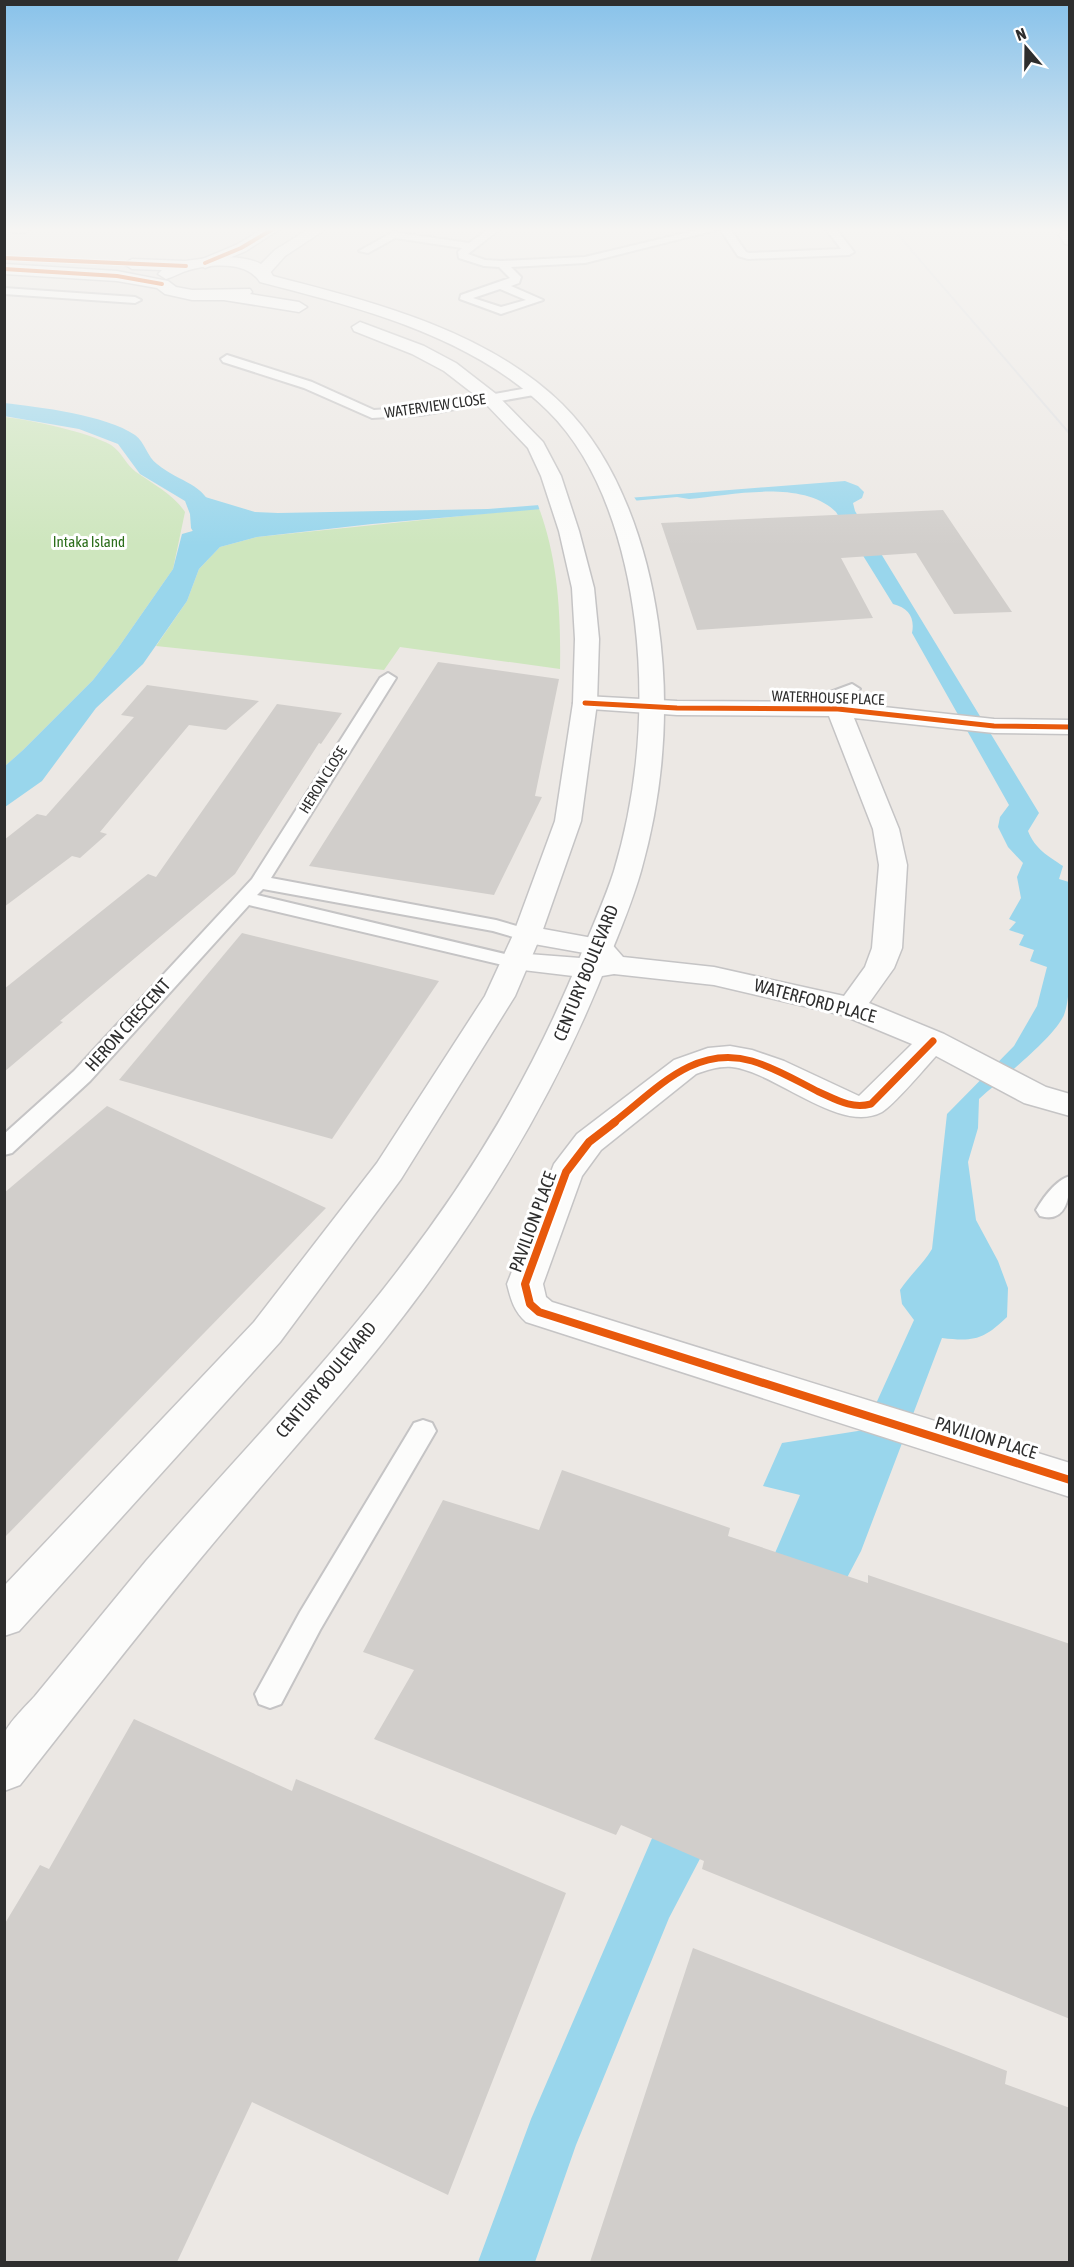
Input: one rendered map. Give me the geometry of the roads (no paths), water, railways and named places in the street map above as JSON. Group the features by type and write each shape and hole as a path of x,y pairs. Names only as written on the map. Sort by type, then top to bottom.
{"main road":[{"path":"4,1617 267,1332 389,1171 500,996 521,949 568,821 585,703 586,639 583,588 569,531 551,476 536,446 483,394 450,367 418,350 379,335"},
{"name":"CENTURY BOULEVARD","path":"4,1769 167,1567 405,1287 509,1136 601,960 638,828 650,748 652,706 650,638 640,585 624,528 583,441 547,401 527,386 442,335"},
{"path":"845,699 886,829 893,866 887,948 879,968 851,1007"},
{"name":"WATERHOUSE PLACE","path":"585,703 763,708 845,699 942,720 994,726 1070,727"},
{"name":"WATERFORD PLACE","path":"521,949 714,976 851,1007 933,1041 1009,1082 1051,1101 1070,1105"},
{"name":"PAVILION PLACE","path":"933,1041 871,1104 858,1107 741,1056 714,1056 685,1067 589,1142 566,1172 525,1284 530,1304 539,1312 1070,1480"}],"lane":[{"name":"WATERVIEW CLOSE","path":"227,359 308,385 372,414 421,411 483,394 527,386"},
{"name":"HERON CLOSE","path":"259,882 388,678"},
{"name":"HERON CRESCENT","path":"4,1147 82,1076 259,882"},
{"path":"259,882 496,926 521,949"},
{"path":"244,898 521,949"},
{"path":"1048,1210 1070,1184"},
{"path":"270,1694 310,1621 423,1431"}],"water":[{"path":"845,481 858,486 864,492 862,498 853,503 855,511 1039,813 1028,831 1034,843 1063,866 1059,879 1069,882 1070,970 1064,1015 1038,1047 979,1099 978,1128 968,1162 976,1220 998,1261 1008,1288 1007,1317 992,1330 978,1337 963,1340 942,1338 861,1551 669,1918 576,2145 535,2262 478,2262 531,2119 800,1495 763,1486 782,1443 864,1430 914,1320 902,1304 900,1290 932,1249 947,1114 1014,1046 1037,1006 1047,967 1030,961 1034,950 1019,945 1024,935 1009,930 1016,922 1009,919 1021,898 1017,877 1023,863 1008,847 998,827 1000,817 1009,805 912,633 913,623 910,614 893,604 836,512 822,502 805,495 786,492 745,493 689,499 677,497 372,524 257,537 220,547 199,569 187,601 143,664 96,708 42,781 5,807 5,766 93,680 173,569 182,534 203,528 204,511 192,493 255,512 278,513 488,509"}],"waterway":[{"path":"4,409 85,424 126,439 148,469 194,496 202,514 203,528"}],"railway":[{"path":"984,335 1070,434"}],"park label":[{"name":"Intaka Island","path":"89,542"}]}
